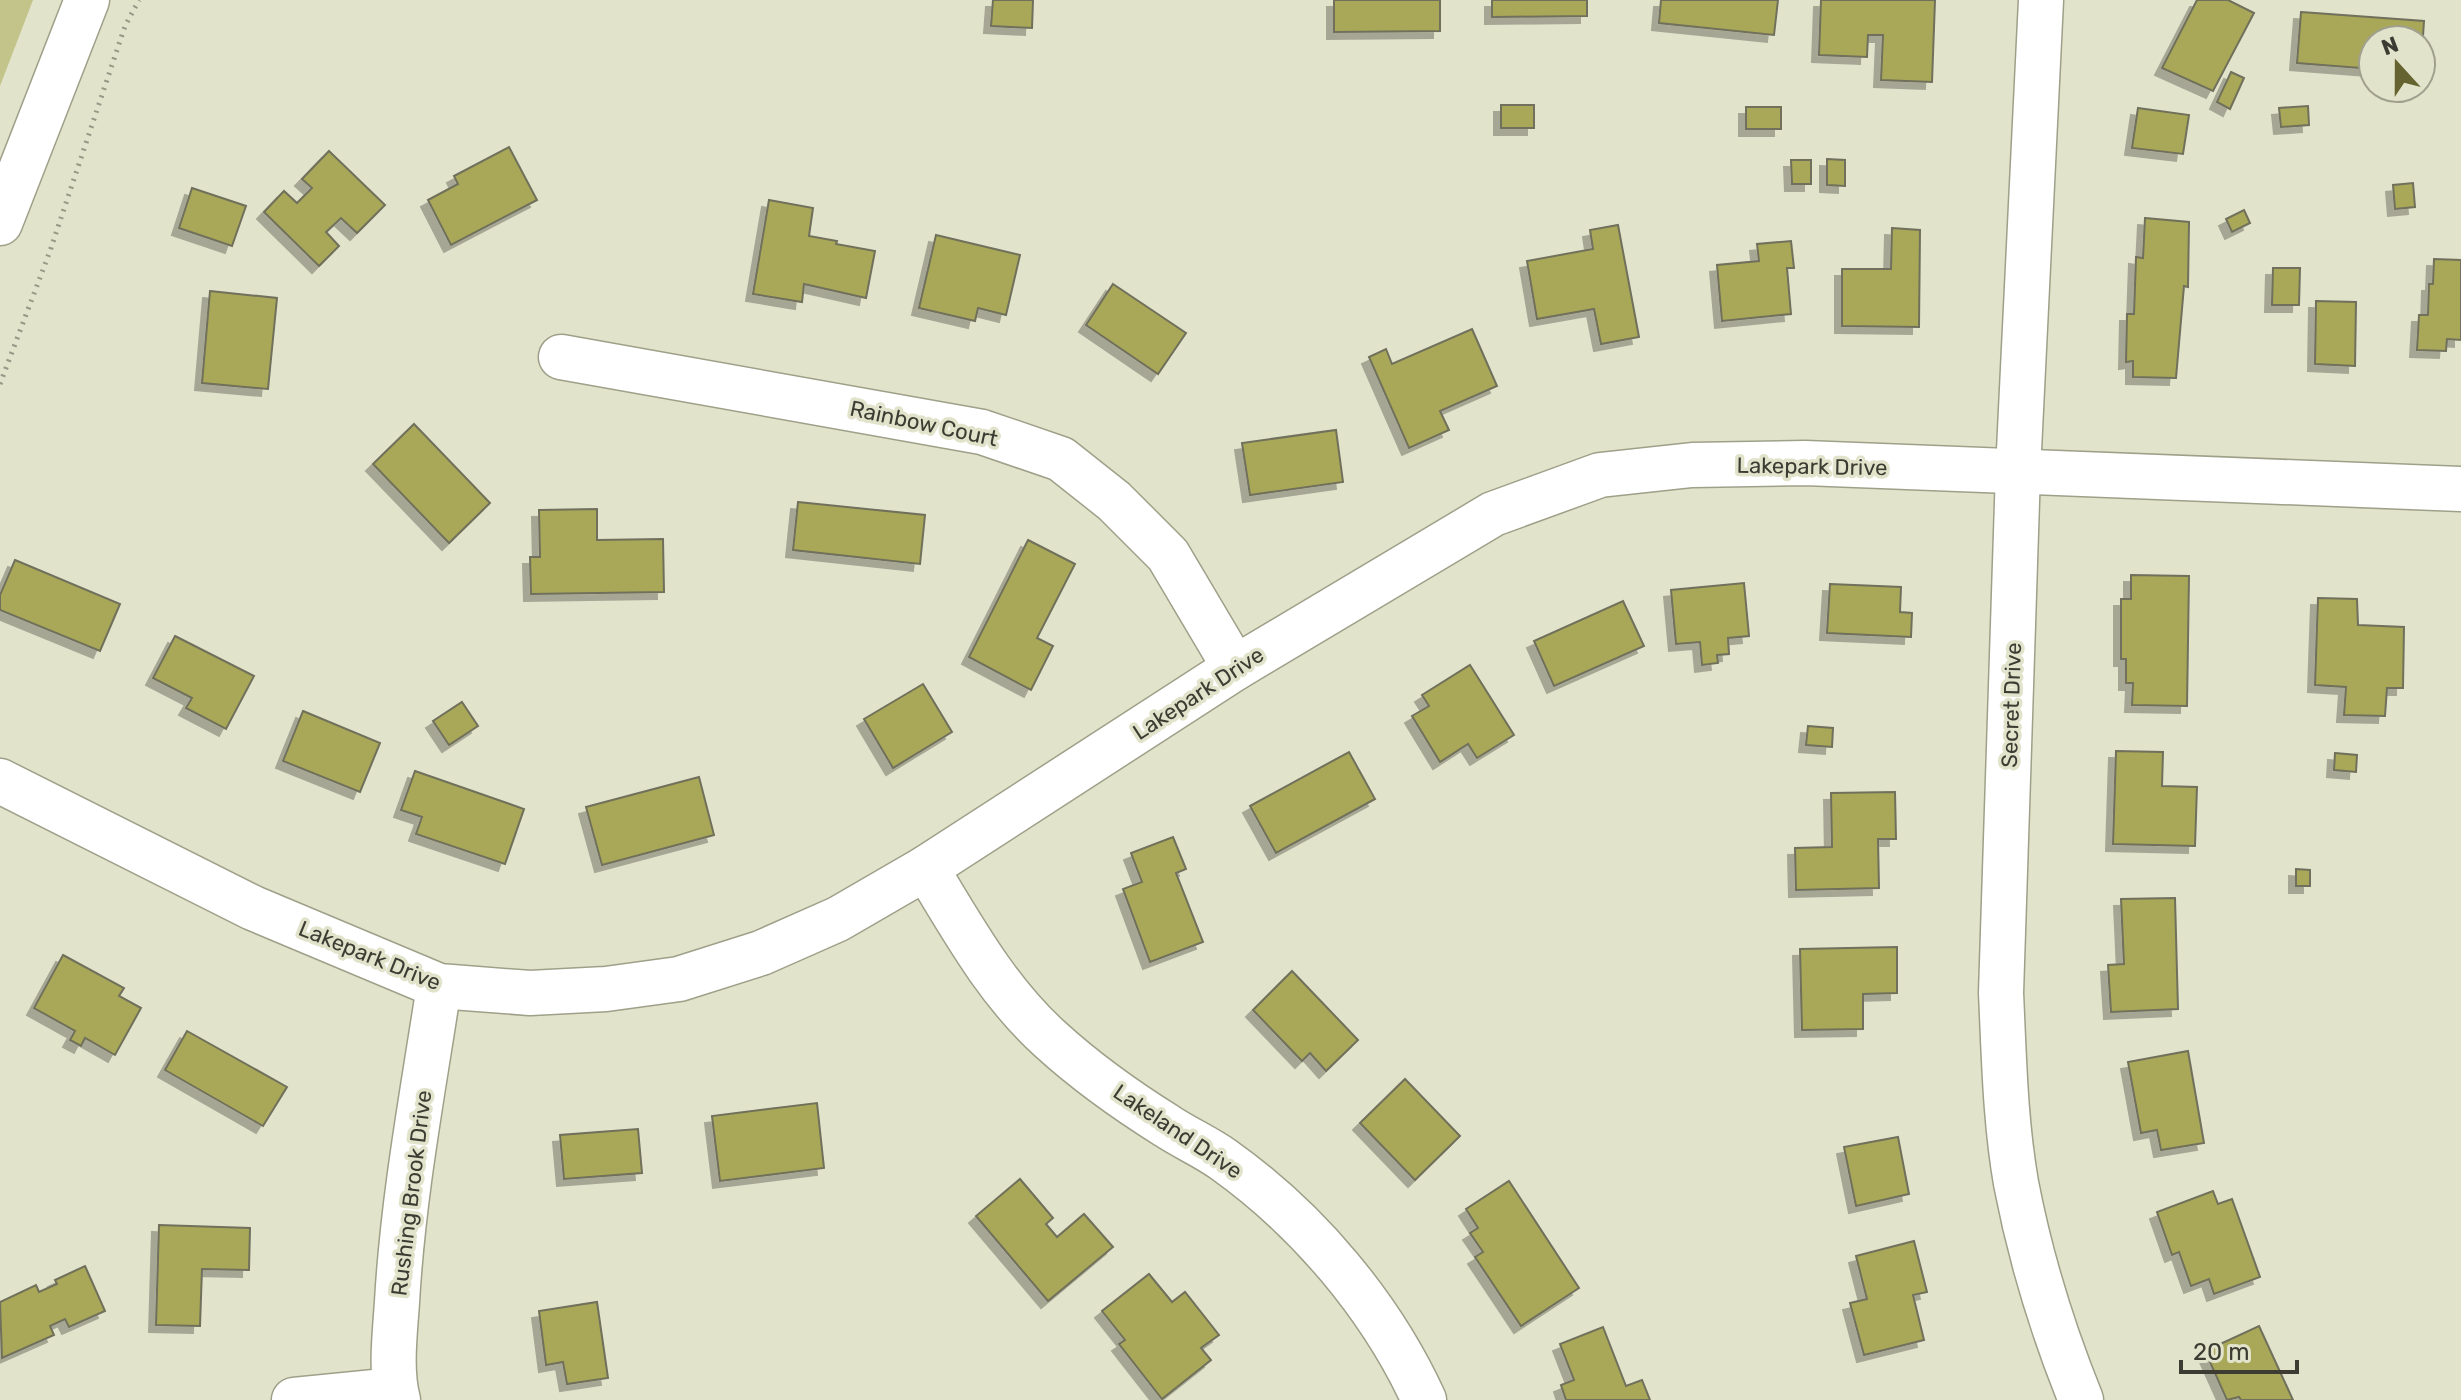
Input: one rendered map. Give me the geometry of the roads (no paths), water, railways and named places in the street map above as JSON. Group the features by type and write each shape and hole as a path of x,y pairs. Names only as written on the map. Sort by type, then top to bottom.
{"street":[{"path":"0,223 87,0"},
{"name":"Secret Drive","path":"2041,0 2018,471 2001,993 2004,1079 2016,1182 2042,1284 2063,1354 2081,1400"},
{"name":"Rainbow Court","path":"561,357 982,432 1061,459 1114,501 1168,555 1235,668"},
{"name":"Lakepark Drive","path":"0,781 253,908 439,986 530,993 606,989 679,979 761,953 838,919 926,868 1235,668 1493,514 1600,475 1692,465 1777,464 2461,489"},
{"name":"Lakeland Drive","path":"926,868 975,949 1011,1000 1051,1040 1166,1126 1223,1159 1264,1192 1321,1248 1353,1284 1384,1327 1424,1400"},
{"name":"Rushing Brook Drive","path":"397,1395 395,1336 403,1220 439,986"},
{"path":"294,1400 397,1395"}]}
